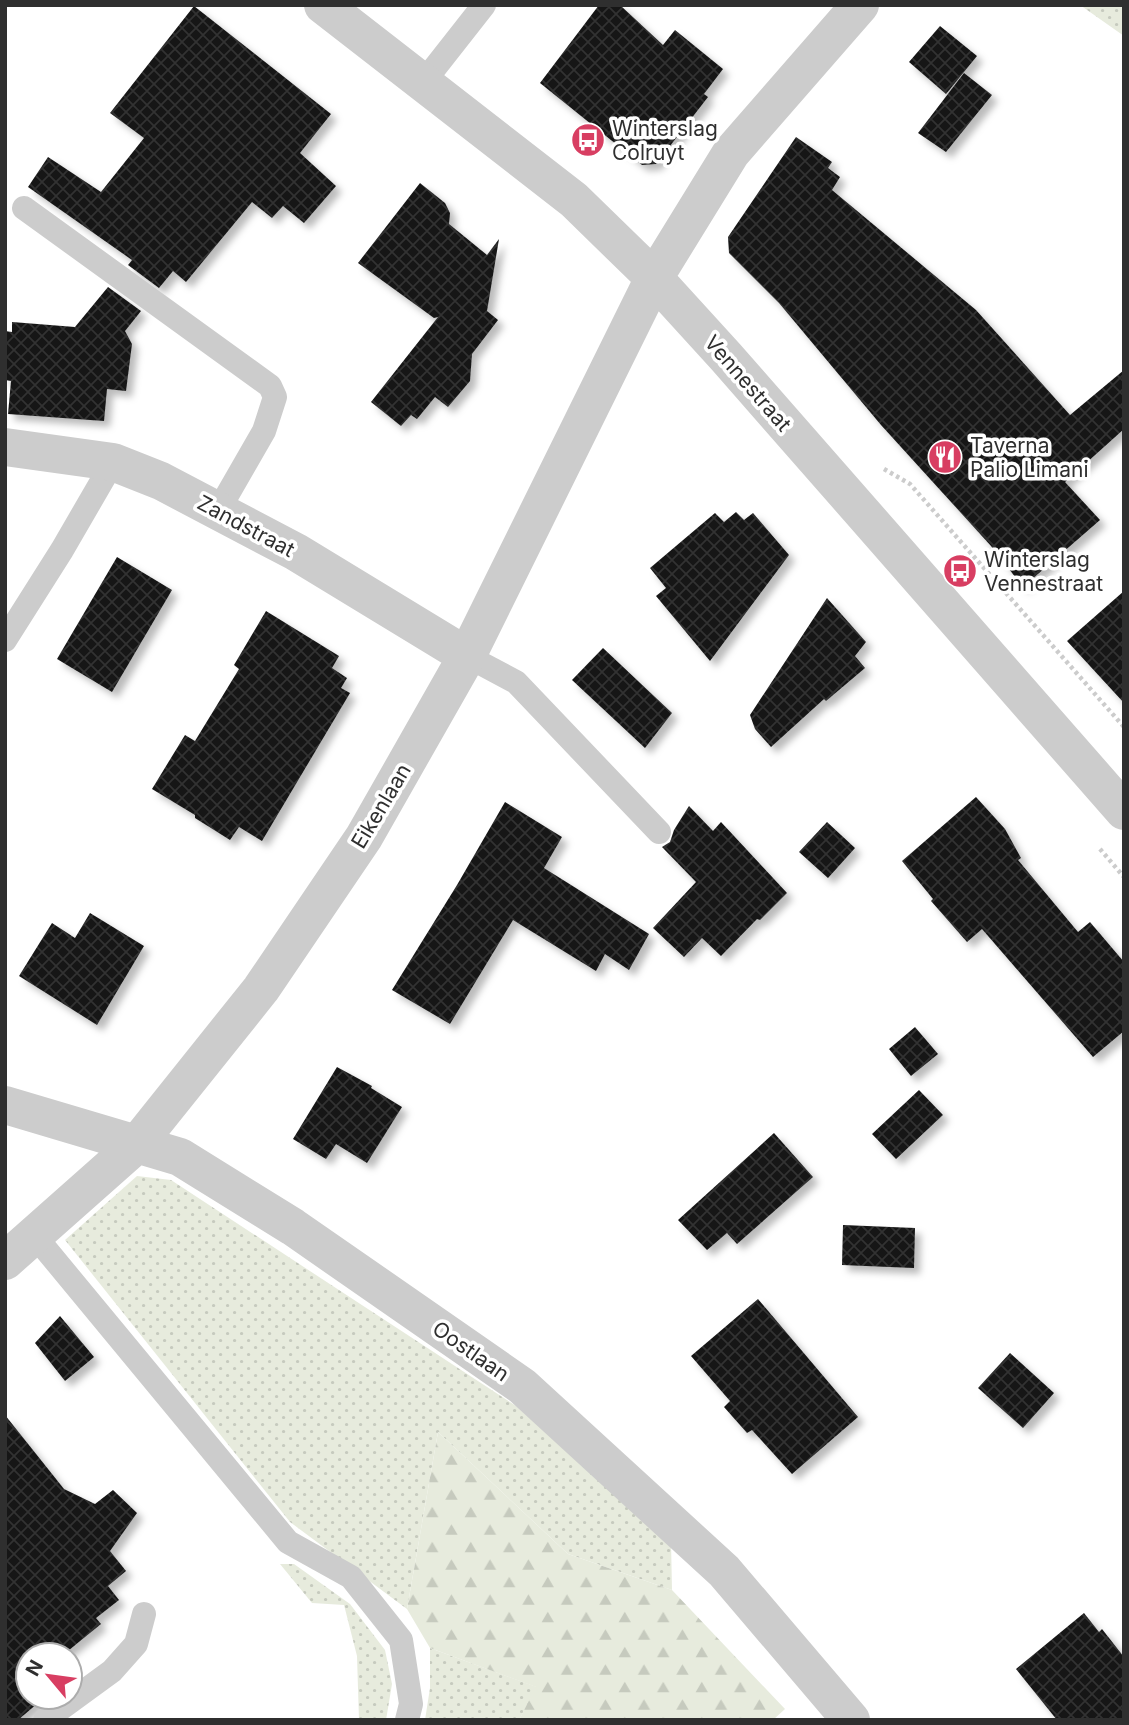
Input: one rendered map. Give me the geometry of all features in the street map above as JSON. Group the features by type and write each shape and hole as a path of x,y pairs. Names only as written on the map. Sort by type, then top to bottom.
{"street":[{"name":"Vennestraat","path":"323,5 574,200 654,278 1124,811"},
{"name":"Eikenlaan","path":"5,1261 137,1144 261,989 364,837 467,656 654,278 732,153 860,5"},
{"name":"Zandstraat","path":"5,447 113,463 161,481 296,552 467,656"},
{"name":"Oostlaan","path":"5,1105 180,1157 293,1227 522,1386 724,1571 851,1720"}],"lane":[{"path":"422,84 484,5"},
{"path":"24,208 271,386 275,397 264,431 218,511"},
{"path":"5,640 113,463"},
{"path":"467,656 516,682 659,832"},
{"path":"34,1235 288,1542 351,1577 401,1640 411,1704 407,1720"},
{"path":"45,1720 113,1671 136,1644 144,1614"}],"green space":[{"path":"1080,5 1124,5 1124,36"},
{"path":"137,1176 171,1180 516,1406 671,1541 672,1590 568,1554 438,1432 407,1609 290,1522 65,1240"},
{"path":"438,1432 568,1554 672,1590 785,1709 773,1720 519,1720 536,1687 430,1648 407,1609"},
{"path":"280,1564 294,1564 350,1604 385,1650 392,1684 386,1720 359,1720 357,1656 344,1605 312,1603"},
{"path":"430,1648 537,1687 519,1720 425,1720 430,1688"}],"building":[{"path":"599,5 620,5 663,45 675,30 723,69 704,94 708,97 656,164 642,165 540,83"},
{"path":"194,6 331,114 300,153 336,186 304,223 283,206 272,218 252,202 186,282 173,271 159,288 128,265 132,260 28,187 48,157 101,192 144,138 110,113"},
{"path":"940,26 977,56 946,94 909,62"},
{"path":"964,73 992,95 946,152 918,133"},
{"path":"796,137 832,162 828,168 840,177 832,190 976,310 1070,415 1124,370 1124,429 1065,482 1100,520 1023,587 991,546 881,425 779,303 729,253 728,237"},
{"path":"420,183 445,203 450,213 449,224 487,255 499,239 487,311 498,320 472,354 470,381 448,407 435,397 417,419 411,415 401,426 371,402 438,317 434,318 358,263"},
{"path":"108,287 141,311 125,331 132,344 126,391 107,389 104,421 8,414 11,381 5,380 5,331 12,332 12,322 75,327"},
{"path":"736,512 744,520 753,513 789,555 710,661 656,596 666,588 650,568 715,513 724,522"},
{"path":"117,557 172,590 112,692 57,659"},
{"path":"1124,591 1124,703 1067,641"},
{"path":"827,598 866,642 855,656 865,668 826,701 824,699 771,747 755,729 750,715"},
{"path":"266,611 339,656 332,668 347,678 341,688 350,693 262,841 239,827 230,840 152,789 185,735 195,741 239,669 234,665"},
{"path":"603,648 672,713 645,748 572,680"},
{"path":"976,797 1005,829 1021,858 1018,860 1078,932 1090,922 1124,962 1124,1031 1093,1057 982,929 967,942 931,901 933,899 902,861"},
{"path":"505,802 562,837 544,868 649,934 629,970 605,954 596,971 513,920 450,1024 392,990"},
{"path":"689,806 713,831 721,822 787,893 721,956 702,938 684,957 653,928 696,882 662,847 670,842"},
{"path":"827,822 855,848 828,878 799,852"},
{"path":"90,913 144,946 97,1025 19,976 52,923 75,938"},
{"path":"915,1027 938,1054 911,1076 889,1049"},
{"path":"337,1067 372,1086 371,1088 402,1107 367,1163 336,1144 326,1159 293,1139"},
{"path":"919,1090 943,1115 896,1159 872,1134"},
{"path":"774,1133 813,1177 737,1244 727,1233 707,1250 678,1220"},
{"path":"843,1225 915,1228 914,1268 842,1265"},
{"path":"758,1299 858,1417 792,1474 752,1430 747,1433 724,1407 730,1401 691,1356"},
{"path":"60,1316 94,1357 65,1381 35,1343"},
{"path":"1010,1353 1054,1393 1023,1428 978,1388"},
{"path":"5,1415 64,1489 95,1504 113,1490 137,1513 110,1551 126,1571 108,1586 119,1600 96,1618 101,1624 80,1641 14,1641 14,1711 29,1711 18,1720 5,1720"},
{"path":"1084,1613 1099,1632 1102,1629 1124,1657 1124,1720 1057,1720 1016,1669"}],"place":[{"name":"Winterslag Colruyt","path":"588,140"},
{"name":"Taverna Palio Limani","path":"945,457"},
{"name":"Winterslag Vennestraat","path":"960,571"}]}
